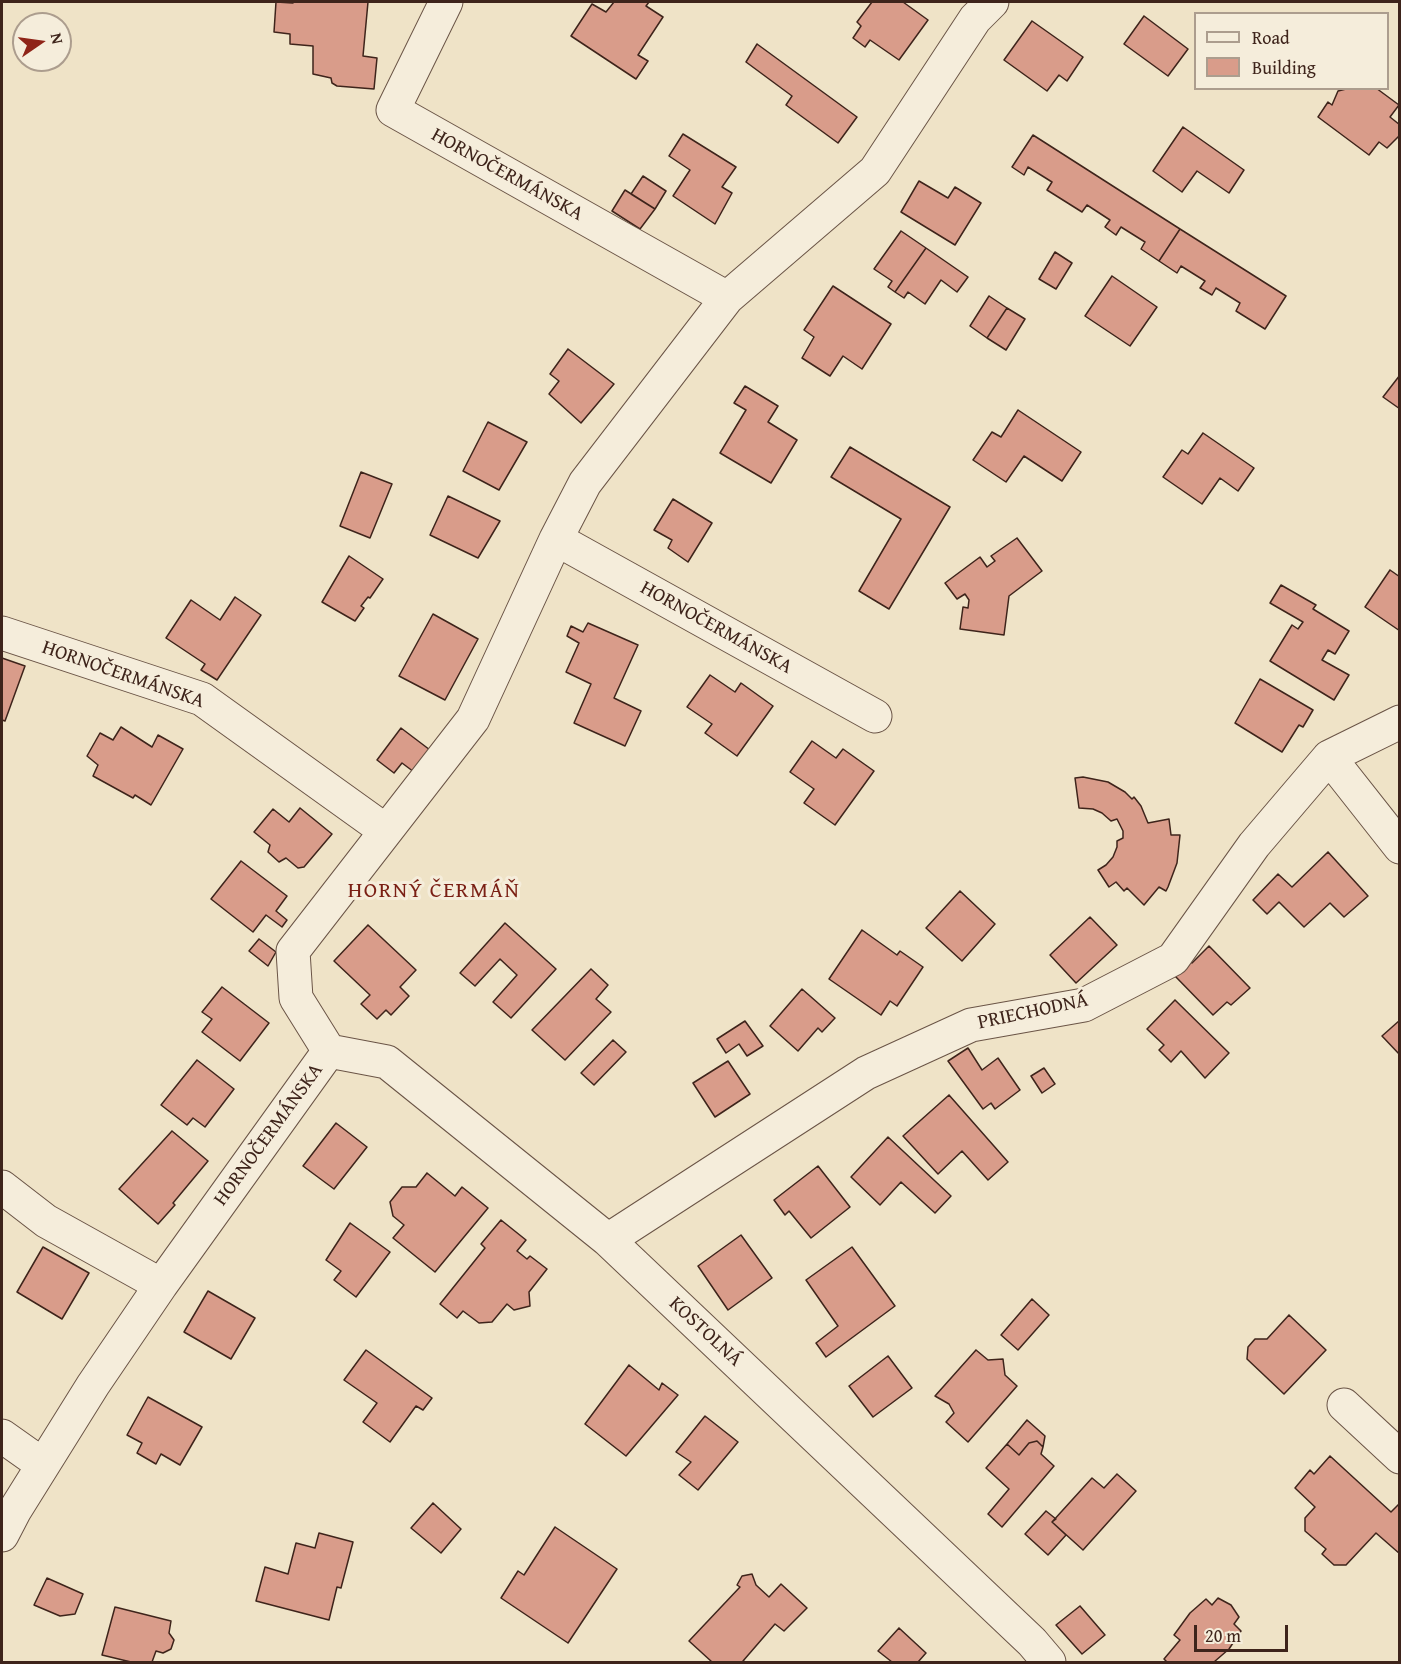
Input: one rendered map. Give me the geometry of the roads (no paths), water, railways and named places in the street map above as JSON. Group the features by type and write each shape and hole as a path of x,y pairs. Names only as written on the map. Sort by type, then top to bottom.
{"street":[{"name":"HORNOČERMÁNSKA","path":"446,2 393,110 727,298"},
{"name":"HORNOČERMÁNSKA","path":"2,1535 93,1385 161,1285 329,1051 296,998 293,951 473,719 556,539 585,483 727,298 875,171 975,20 992,2"},
{"name":"HORNOČERMÁNSKA","path":"556,539 875,716"},
{"name":"HORNOČERMÁNSKA","path":"2,633 202,699 386,831"},
{"name":"PRIECHODNÁ","path":"608,1240 866,1073 971,1025 1084,1005 1173,959 1254,845 1329,757 1400,722"},
{"path":"1329,757 1400,847"},
{"name":"KOSTOLNÁ","path":"329,1051 387,1062 608,1240 1032,1642 1049,1662"},
{"path":"2,1187 46,1221 161,1285"},
{"path":"1344,1405 1400,1457"},
{"path":"2,1436 43,1465"}],"district":[{"name":"HORNÝ ČERMÁŇ","path":"434,891"}]}
